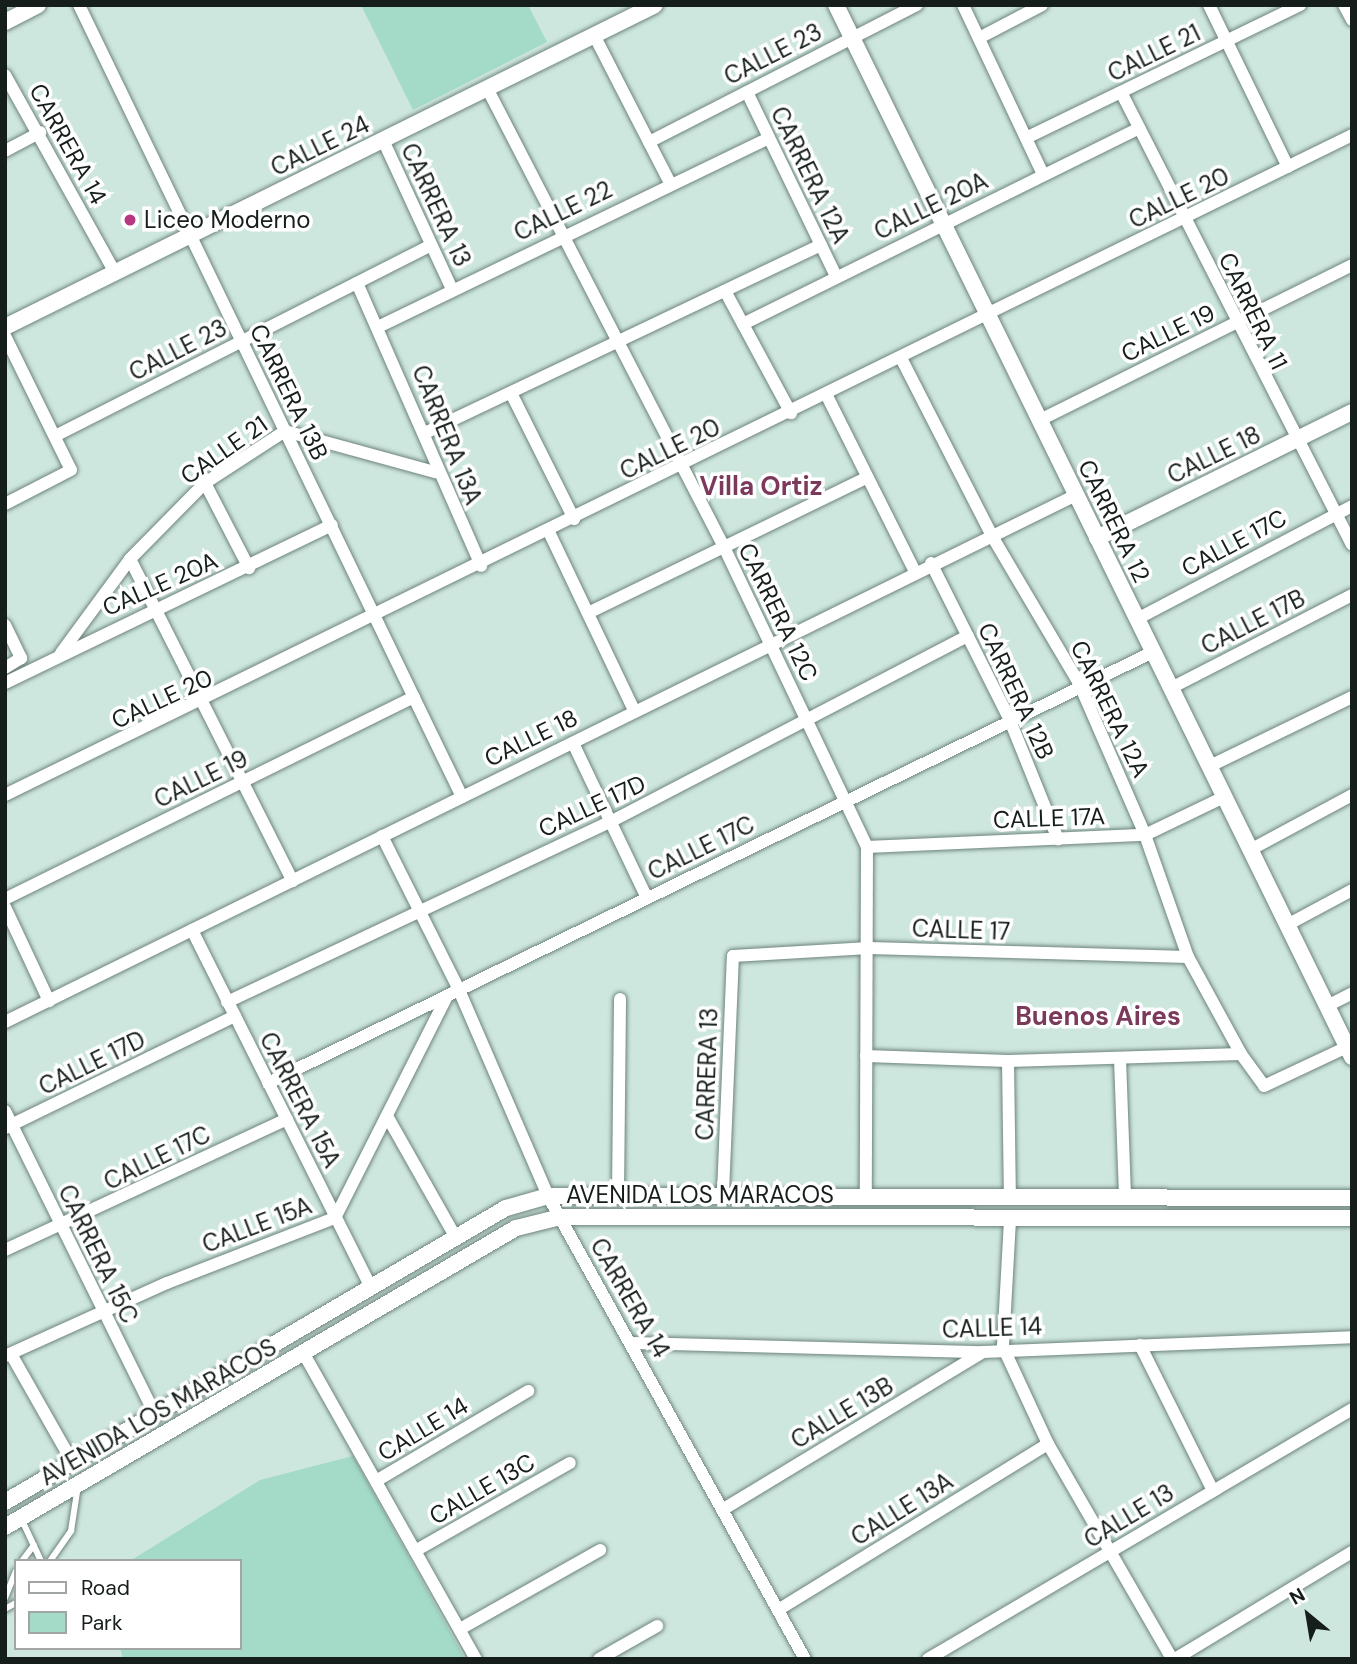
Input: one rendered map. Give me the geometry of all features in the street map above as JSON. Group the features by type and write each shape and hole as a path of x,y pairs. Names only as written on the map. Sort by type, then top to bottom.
{"street":[{"path":"5,22 38,5"},
{"name":"CARRERA 13B","path":"79,5 462,797"},
{"name":"CALLE 24","path":"5,327 655,5"},
{"name":"CARRERA 12","path":"836,5 1153,652 1173,687 1349,1052"},
{"name":"CALLE 23","path":"649,142 917,5"},
{"path":"963,5 1043,174"},
{"path":"979,38 1042,5"},
{"path":"1209,5 1288,167"},
{"name":"CALLE 21","path":"1026,138 1300,5"},
{"path":"1345,5 1352,20"},
{"path":"594,35 670,183"},
{"name":"CARRERA 14","path":"5,75 40,132 114,271"},
{"name":"CARRERA 12C","path":"487,88 680,467 724,547 770,646 848,800 867,846 869,948 866,1194"},
{"name":"CARRERA 12A","path":"747,92 836,276"},
{"name":"CARRERA 11","path":"1121,92 1294,441 1352,545"},
{"name":"CALLE 20A","path":"743,324 1139,128"},
{"path":"5,151 40,132"},
{"name":"CALLE 20","path":"5,795 202,703 1352,135"},
{"name":"CALLE 22","path":"378,327 451,287 769,138"},
{"name":"CARRERA 13","path":"383,140 451,287"},
{"name":"CALLE 23","path":"57,435 431,245"},
{"path":"427,432 821,245"},
{"name":"CALLE 19","path":"1040,420 1352,265"},
{"name":"CARRERA 13A","path":"357,283 427,432 435,472 481,566"},
{"path":"725,291 790,413"},
{"path":"5,336 57,435 71,470 5,505"},
{"name":"CARRERA 12A","path":"901,358 992,536 1079,683 1145,835 1188,957 1241,1054 1264,1086 1349,1052"},
{"path":"511,393 575,519"},
{"path":"826,394 914,570"},
{"name":"CALLE 18","path":"1097,538 1352,412"},
{"name":"CALLE 21","path":"61,653 130,559 205,483 285,431 435,472"},
{"path":"587,613 866,478"},
{"path":"205,483 249,568"},
{"name":"CALLE 18","path":"5,1022 770,646 914,570 1076,495"},
{"name":"CALLE 17C","path":"1137,619 1352,506"},
{"name":"CALLE 20A","path":"5,683 153,609 249,568 331,525"},
{"path":"549,532 635,712"},
{"path":"130,559 293,881"},
{"name":"CARRERA 12B","path":"931,563 1009,718 1058,839"},
{"name":"CALLE 17B","path":"1173,687 1352,595"},
{"path":"5,625 21,658"},
{"name":"CALLE 17D","path":"227,1002 420,907 612,821 809,723 968,636"},
{"name":"CALLE 17C","path":"268,1083 848,800 1079,683 1153,652"},
{"path":"5,668 21,658 45,662"},
{"name":"CALLE 19","path":"5,899 414,697"},
{"path":"1210,766 1352,697"},
{"path":"573,743 647,898"},
{"path":"1250,849 1352,795"},
{"name":"CALLE 17A","path":"867,846 1145,835 1224,797"},
{"name":"CARRERA 14","path":"382,836 420,907 459,990 548,1196 633,1343 805,1659"},
{"path":"1287,925 1352,890"},
{"path":"5,907 49,1000"},
{"name":"CARRERA 15A","path":"192,930 371,1289"},
{"name":"CALLE 17","path":"733,956 869,948 1188,957"},
{"name":"CARRERA 13","path":"723,1193 733,956"},
{"path":"1327,1006 1352,993"},
{"name":"CALLE 15A","path":"8,1355 104,1312 335,1218 447,996"},
{"path":"618,1192 620,999"},
{"name":"CALLE 17D","path":"9,1126 234,1016"},
{"path":"866,1056 1008,1061 1241,1054"},
{"path":"1121,1059 1125,1196"},
{"path":"1008,1061 1010,1197"},
{"name":"CARRERA 15C","path":"5,1111 9,1126 155,1415"},
{"path":"387,1116 457,1238"},
{"name":"CALLE 17C","path":"5,1250 61,1227 287,1119"},
{"name":"AVENIDA LOS MARACOS","path":"5,1502 506,1208 548,1196 618,1192 1352,1198"},
{"name":"AVENIDA LOS MARACOS","path":"5,1527 516,1228 560,1217 1010,1220 1352,1218"},
{"path":"1010,1220 1003,1347 1048,1444 1174,1659 1352,1552"},
{"name":"CALLE 14","path":"633,1343 983,1352 1003,1347 1352,1337"},
{"path":"1140,1345 1213,1491"},
{"name":"CALLE 13B","path":"722,1510 983,1352"},
{"path":"304,1354 477,1659"},
{"path":"8,1355 73,1463"},
{"name":"CALLE 14","path":"376,1481 528,1391"},
{"name":"CALLE 13","path":"928,1659 1352,1409"},
{"name":"CALLE 13A","path":"778,1610 1048,1444"},
{"name":"CALLE 13C","path":"415,1551 570,1463"},
{"path":"460,1629 600,1550"},
{"path":"599,1659 657,1626"}],"lane":[{"path":"51,1559 71,1531 79,1484"},
{"path":"20,1517 40,1559"},
{"path":"24,1559 34,1545"},
{"path":"5,1598 14,1576"}],"green space":[{"path":"361,5 528,5 547,42 413,110"},
{"path":"353,1456 465,1659 123,1659 121,1650 242,1650 242,1559 133,1559 260,1480"}],"place":[{"name":"Liceo Moderno","path":"130,220"}],"district":[{"name":"Villa Ortiz","path":"761,487"},
{"name":"Buenos Aires","path":"1098,1017"}]}
